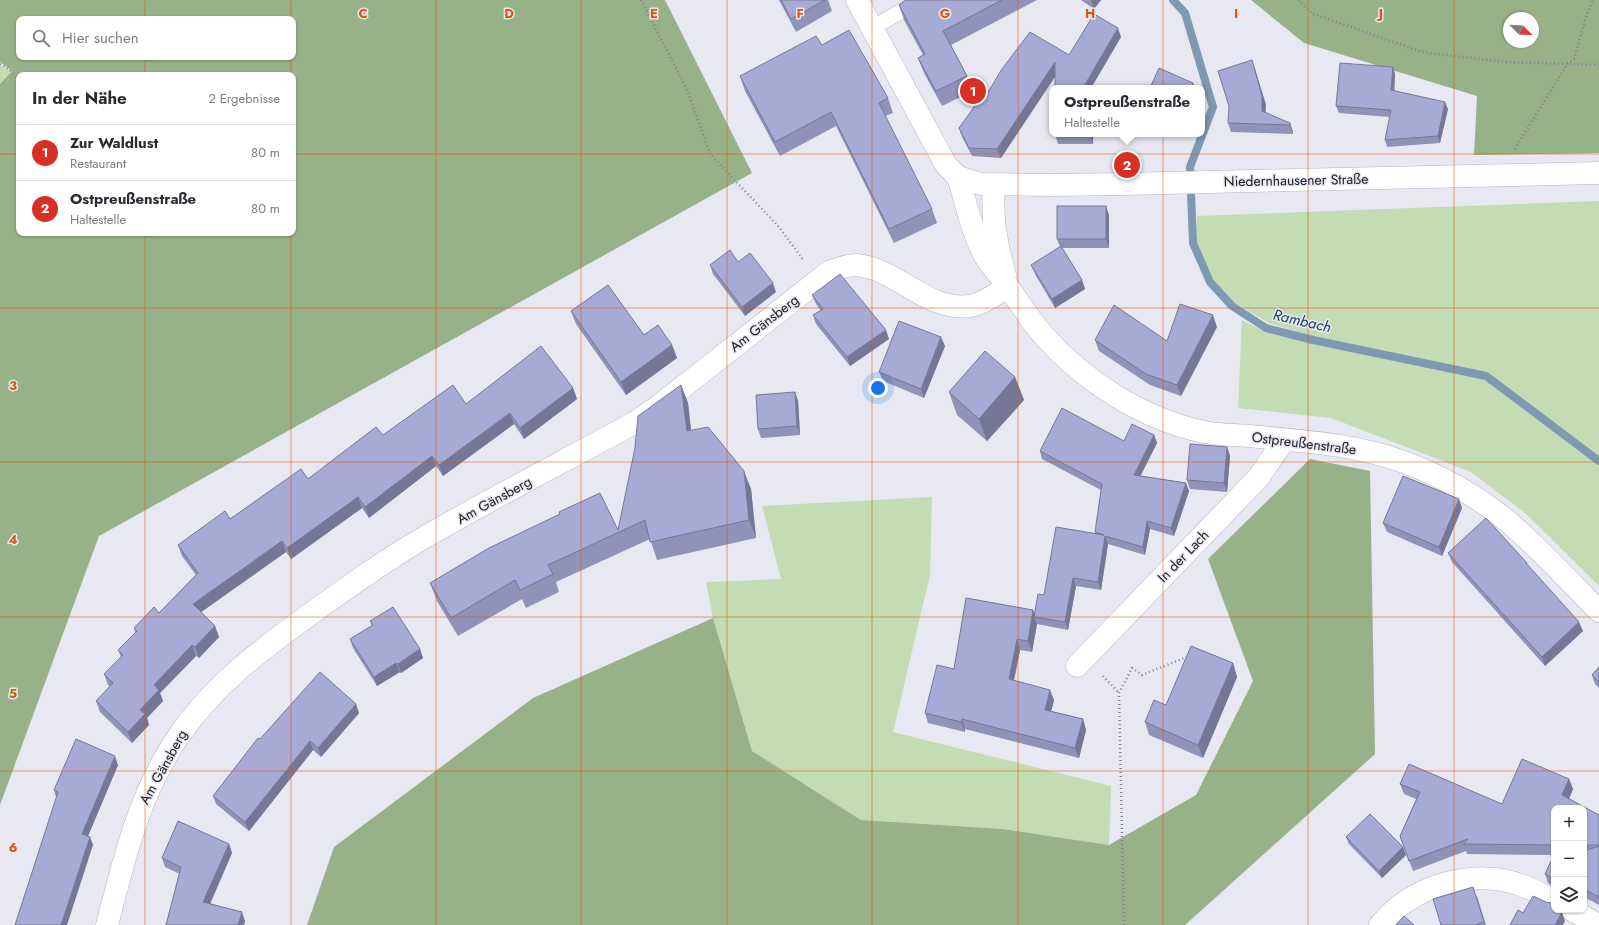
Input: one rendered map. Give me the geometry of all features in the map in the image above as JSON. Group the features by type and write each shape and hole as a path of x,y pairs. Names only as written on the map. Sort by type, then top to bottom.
{"street":[{"name":"Ostpreußenstraße","path":"857,0 946,165 958,177 978,240 985,256 1042,334 1061,354 1104,388 1129,404 1177,424 1205,432 1336,444 1404,462 1438,477 1474,497 1523,534 1599,611"},
{"name":"Niedernhausener Straße","path":"993,185 1159,183 1599,173"},
{"path":"958,177 981,184 993,185"},
{"name":"Ostpreußenstraße","path":"993,185 994,223 999,252 1008,287"},
{"name":"Am Gänsberg","path":"107,925 127,849 139,811 156,774 176,740 200,708 227,679 270,643 366,574 412,545 634,423 666,400 829,272 841,267 854,265 867,267 880,272 939,303 954,307 972,306 1008,287"},
{"name":"In der Lach","path":"1077,666 1259,477 1284,440"},
{"path":"1380,925 1401,904 1431,887 1458,879 1489,878 1520,884 1551,899"},
{"path":"1577,913 1598,925"}],"lane":[{"path":"872,28 921,0"}],"path":[{"path":"641,0 688,92 710,154 779,227 819,280"},
{"path":"1299,0 1311,13 1422,52 1505,62 1599,64"},
{"path":"1499,175 1567,64 1574,59 1586,17 1593,0"},
{"path":"0,64 9,69 16,77"},
{"path":"1124,925 1119,693 1132,668 1142,676 1193,654 1190,661"}],"green space":[{"path":"0,0 665,0 752,173 99,536 0,805 0,84 12,71 0,62"},
{"path":"1251,0 1599,0 1599,153 1474,155 1477,96 1304,43"},
{"path":"0,65 12,71 0,84"},
{"path":"1599,201 1599,457 1485,373 1313,337 1269,323 1233,302 1211,281 1196,242 1197,216"},
{"path":"1242,320 1264,331 1484,377 1599,462 1599,586 1525,513 1471,472 1331,418 1238,408"},
{"path":"1310,459 1370,471 1375,754 1185,925 307,925 334,847 533,698 713,618 752,751 861,820 1003,829 1109,845 1196,795 1253,681 1208,559"},
{"path":"932,497 930,575 893,732 1111,786 1109,845 1003,829 861,820 752,751 713,618 706,582 781,579 762,506"}],"building":[{"path":"781,0 825,0 791,19"},
{"path":"906,0 1002,0 943,31 967,76 936,91 918,58 925,54 899,5"},
{"path":"1094,14 1118,28 1085,85 1055,85 1055,62 997,149 969,148 959,128 979,100 981,104 1002,69 1030,32 1069,55"},
{"path":"849,30 888,98 879,103 932,209 889,229 831,112 775,142 740,76 816,36 822,45"},
{"path":"1252,60 1262,96 1262,111 1290,123 1290,125 1228,123 1229,106 1218,71"},
{"path":"1340,63 1393,67 1391,90 1445,102 1438,136 1385,140 1391,110 1336,106"},
{"path":"1159,68 1193,83 1192,85 1151,85"},
{"path":"1057,206 1106,206 1106,239 1057,239"},
{"path":"1061,246 1082,280 1052,299 1031,265"},
{"path":"730,250 738,262 750,253 773,283 742,307 710,265"},
{"path":"840,274 886,330 847,357 813,315 823,309 812,295"},
{"path":"608,285 644,335 658,325 672,345 621,382 571,311"},
{"path":"1180,304 1213,315 1177,385 1146,374 1095,340 1114,305 1167,341"},
{"path":"899,321 941,337 921,389 879,372"},
{"path":"541,346 573,388 520,428 510,413 439,465 432,456 365,507 358,497 287,548 282,541 193,604 215,626 195,647 192,645 154,685 159,690 140,710 145,714 128,732 96,701 113,683 104,674 123,655 118,650 137,631 134,628 154,607 159,613 198,573 178,545 225,511 230,519 301,469 308,479 376,427 383,435 453,385 466,404"},
{"path":"985,351 1015,377 979,419 949,392"},
{"path":"681,385 687,431 708,427 744,471 749,520 650,542 645,520 548,565 553,574 520,590 515,580 451,618 430,583 489,548 600,493 618,530 635,448 638,416"},
{"path":"795,392 797,426 758,429 756,395"},
{"path":"1062,408 1124,441 1132,424 1154,435 1134,475 1186,483 1171,528 1147,521 1143,547 1105,536 1098,582 1073,578 1065,622 1034,617 1038,594 1044,595 1056,527 1104,535 1095,532 1102,484 1040,451"},
{"path":"1190,444 1227,447 1224,483 1187,480"},
{"path":"1403,476 1459,499 1439,547 1383,523"},
{"path":"1486,518 1579,622 1542,657 1448,553"},
{"path":"966,598 1033,610 1028,641 1017,639 1009,679 1050,690 1045,710 1083,719 1075,748 962,719 961,722 925,713 937,665 954,669"},
{"path":"393,607 420,649 398,664 396,663 374,677 350,639 373,625 370,621"},
{"path":"1191,646 1233,663 1198,745 1145,722 1154,700 1166,705"},
{"path":"1599,667 1599,682 1592,675"},
{"path":"320,672 356,704 318,748 310,741 245,822 213,796 258,738 260,739"},
{"path":"76,739 115,756 82,834 90,837 61,925 15,925 58,792 54,790"},
{"path":"1522,759 1569,779 1562,795 1580,805 1551,805 1551,845 1464,844 1468,839 1409,861 1400,836 1420,792 1400,784 1409,764 1502,804"},
{"path":"1587,809 1599,815 1599,845 1587,845"},
{"path":"1370,814 1403,847 1379,871 1346,837"},
{"path":"178,821 229,844 203,902 242,912 238,925 166,925 181,867 162,858"},
{"path":"1599,846 1599,897 1587,891 1587,850"},
{"path":"1551,861 1551,877 1545,874"},
{"path":"1473,887 1484,922 1475,925 1441,925 1433,899"},
{"path":"1533,896 1551,903 1551,913 1561,913 1555,925 1510,925 1518,910 1523,913"},
{"path":"1404,916 1414,925 1396,925"}],"waterway":[{"name":"Rambach","path":"1173,0 1185,13 1213,107 1205,128"},
{"name":"Rambach","path":"1202,137 1190,167 1193,243 1210,282 1232,306 1266,328 1313,340 1486,376 1599,461"}],"place":[{"name":"Zur Waldlust","path":"973,91"},
{"name":"Ostpreußenstraße","path":"1127,165"}]}
